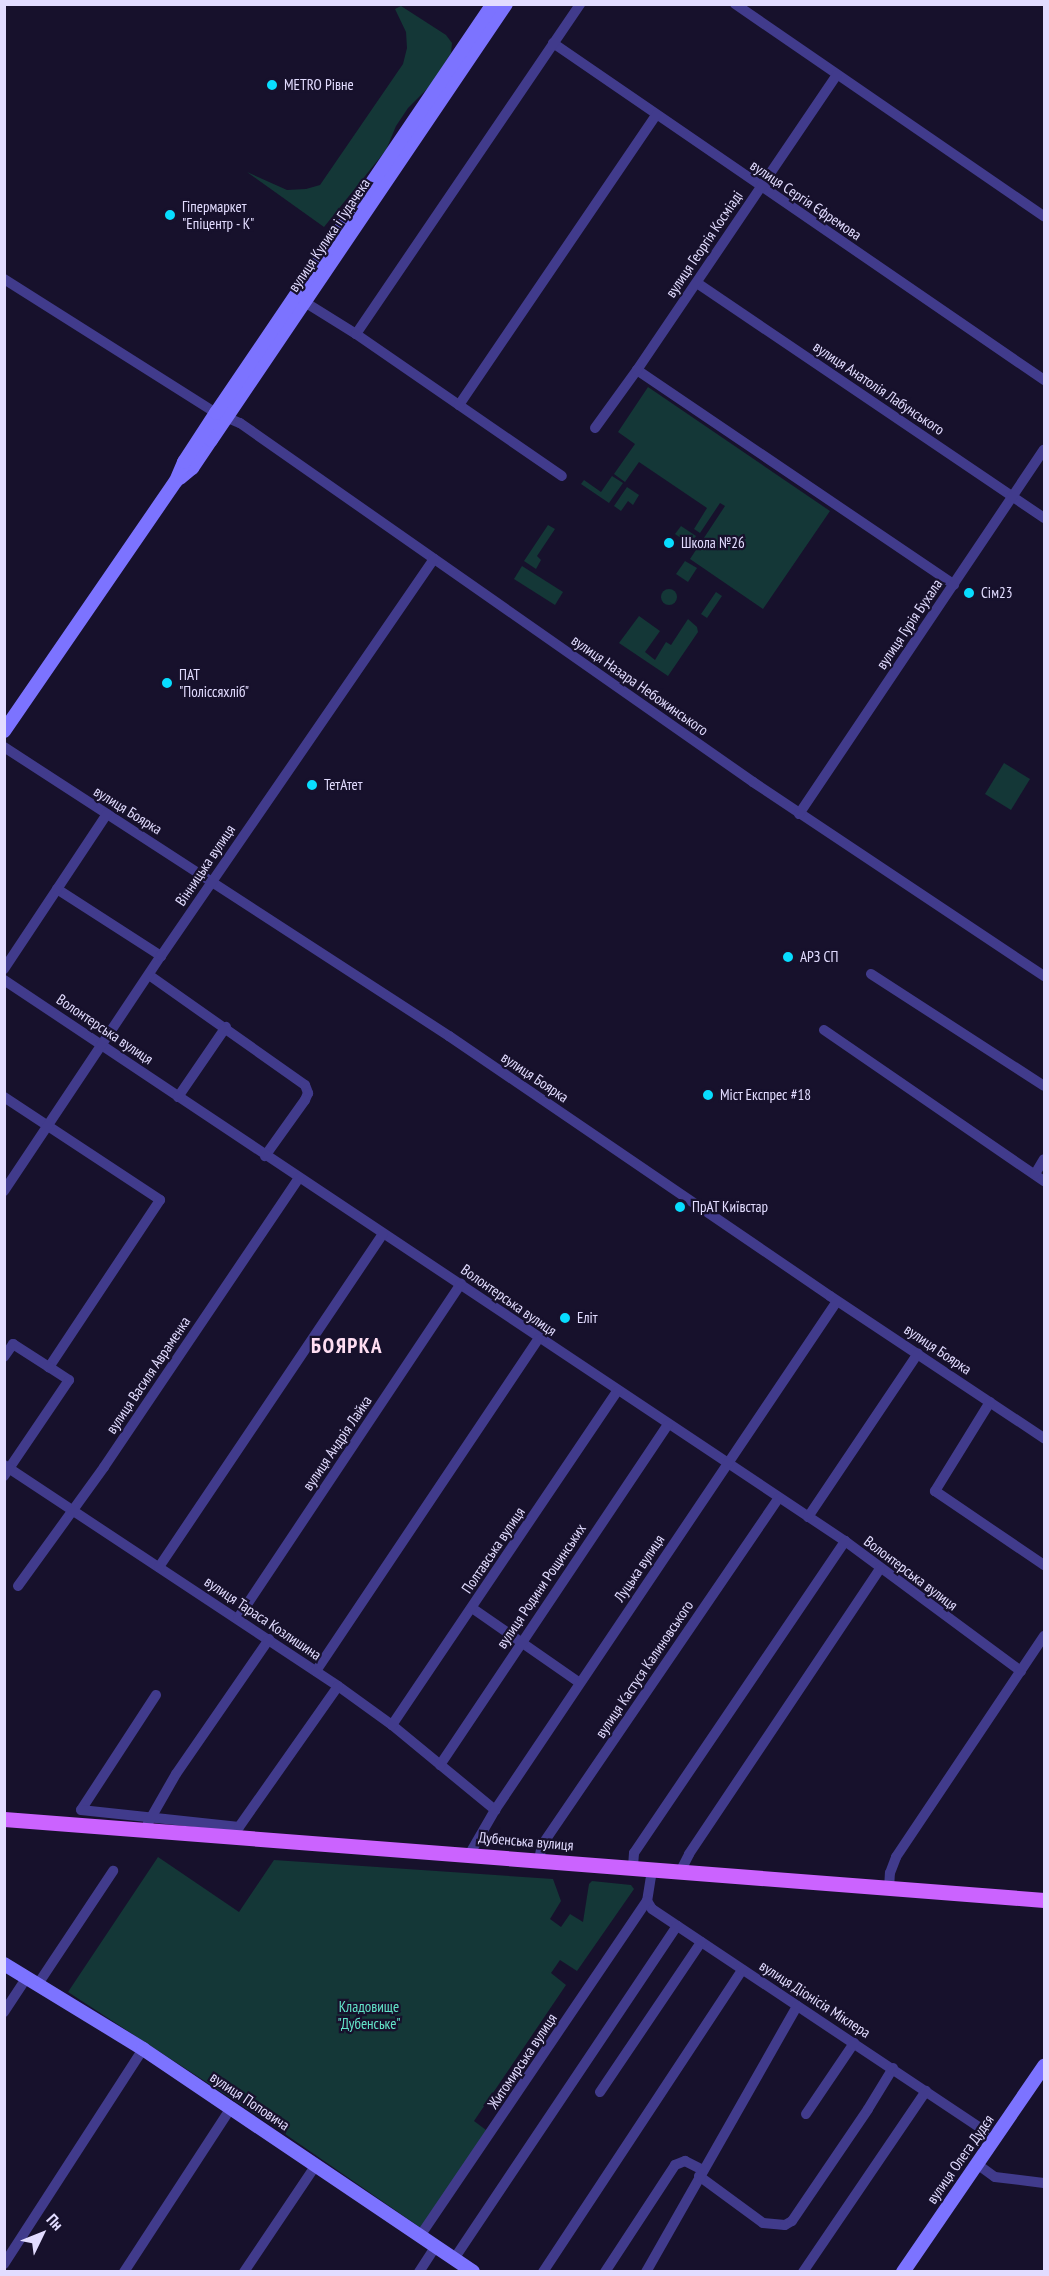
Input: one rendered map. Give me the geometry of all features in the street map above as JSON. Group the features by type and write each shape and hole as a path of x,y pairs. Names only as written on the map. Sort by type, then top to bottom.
{"main road":[{"name":"вулиця Кулика і Гудачека","path":"221,415 493,4"},
{"name":"вулиця Кулика і Гудачека","path":"4,731 176,482 184,462 221,415 303,301 506,4"},
{"name":"Дубенська вулиця","path":"4,1819 148,1823 652,1870 889,1890 1044,1900"},
{"name":"вулиця Поповича","path":"4,1964 142,2049 473,2271"},
{"name":"вулиця Олега Дудєя","path":"903,2271 1044,2066"}],"street":[{"path":"357,334 580,4"},
{"path":"735,4 1044,216"},
{"name":"вулиця Сергія Єфремова","path":"553,43 1044,380"},
{"name":"вулиця Георгія Косміаді","path":"595,428 697,283 837,75"},
{"path":"459,405 656,115"},
{"name":"вулиця Назара Небожинського","path":"4,279 221,415 240,423 800,814 1044,976"},
{"name":"вулиця Анатолія Лабунського","path":"697,283 1044,518"},
{"path":"303,301 357,334 562,476"},
{"path":"637,370 954,585"},
{"name":"вулиця Гурія Бухала","path":"800,814 1044,450"},
{"name":"Вінницька вулиця","path":"4,1191 161,956 434,559"},
{"name":"вулиця Боярка","path":"4,747 449,1036 837,1301 1044,1438"},
{"path":"4,969 107,814"},
{"path":"57,888 161,956"},
{"path":"871,974 1044,1086"},
{"path":"149,975 288,1071 305,1086 308,1093 265,1156"},
{"name":"Волонтерська вулиця","path":"4,980 103,1044 265,1156 461,1284 538,1339 845,1541 1021,1671"},
{"path":"178,1097 226,1028"},
{"path":"824,1030 1044,1181"},
{"path":"4,1097 160,1200 49,1367"},
{"path":"1035,1174 1044,1159"},
{"name":"вулиця Василя Авраменка","path":"18,1586 104,1467 299,1178"},
{"path":"159,1567 383,1234"},
{"name":"вулиця Андрія Лайка","path":"238,1618 461,1284"},
{"name":"Луцька вулиця","path":"469,1854 495,1810 837,1301"},
{"path":"316,1671 538,1339"},
{"path":"4,1357 13,1344 69,1380 6,1469"},
{"path":"808,1517 918,1353"},
{"name":"Полтавська вулиця","path":"392,1725 617,1390"},
{"path":"990,1402 934,1491 1044,1565"},
{"name":"вулиця Родини Рощинських","path":"440,1765 668,1425"},
{"name":"вулиця Тараса Козлишина","path":"6,1469 72,1509 338,1686 392,1725 495,1810"},
{"name":"вулиця Кастуся Калиновського","path":"539,1860 542,1845 779,1498"},
{"path":"633,1867 634,1853 845,1541"},
{"path":"680,1872 689,1854 880,1569"},
{"path":"472,1608 580,1683"},
{"path":"889,1890 890,1873 896,1857 1044,1636"},
{"path":"148,1823 176,1774 269,1639"},
{"path":"156,1695 81,1810 148,1823 239,1827 338,1686"},
{"path":"647,1901 652,1870"},
{"path":"4,2012 32,1980 113,1871"},
{"name":"вулиця Діонісія Міклера","path":"647,1901 652,1909 700,1942 996,2138"},
{"name":"Житомирська вулиця","path":"420,2236 647,1901"},
{"path":"454,2259 677,1926"},
{"path":"600,2092 700,1942"},
{"path":"543,2271 742,1970"},
{"path":"646,2271 796,2006"},
{"path":"806,2114 854,2043"},
{"path":"4,2264 142,2049"},
{"path":"605,2271 675,2165 685,2161 763,2223 785,2225 799,2212 868,2109 892,2068"},
{"path":"803,2271 926,2091"},
{"path":"124,2271 231,2108"},
{"path":"977,2164 994,2177 1044,2183"},
{"path":"244,2271 316,2165"},
{"path":"419,2271 436,2246"}],"green space":[{"path":"401,6 446,35 452,43 451,53 430,86 408,108 396,126 386,150 324,227 247,172 287,190 306,189 320,185 403,64 407,48 406,32 395,9"},
{"path":"648,387 830,511 763,609 690,559 725,506 720,503 700,533 694,529 707,508 639,462 625,482 614,474 635,444 618,432"},
{"path":"612,476 623,483 609,503 581,484 584,480 601,492"},
{"path":"627,487 639,495 633,505 628,501 621,511 614,506"},
{"path":"548,525 555,529 537,556 541,560 536,569 524,561"},
{"path":"681,526 696,536 691,545 675,534"},
{"path":"685,561 697,568 688,582 676,574"},
{"path":"522,566 563,592 555,605 514,579"},
{"path":"669,589 675,591 677,597 675,603 669,605 663,603 661,597 663,591"},
{"path":"716,592 722,596 707,618 701,614"},
{"path":"639,616 660,631 645,652 655,660 666,642 671,645 688,619 697,627 698,632 668,676 619,643"},
{"path":"1004,763 1030,779 1011,810 985,794"},
{"name":"Кладовище \"Дубенське\"","path":"158,1857 239,1912 274,1860 553,1879 561,1901 550,1919 561,1927 570,1914 583,1922 589,1884 592,1881 631,1885 634,1889 577,1971 560,1960 551,1973 566,1985 474,2121 490,2133 421,2228 272,2125 68,1992"}],"place":[{"name":"METRO Рівне","path":"272,85"},
{"name":"Гіпермаркет \"Епіцентр - К\"","path":"170,215"},
{"name":"Школа №26","path":"669,543"},
{"name":"Сім23","path":"969,593"},
{"name":"ПАТ \"Поліссяхліб\"","path":"167,683"},
{"name":"ТетАтет","path":"312,785"},
{"name":"АРЗ СП","path":"788,957"},
{"name":"Міст Експрес #18","path":"708,1095"},
{"name":"ПрАТ Київстар","path":"680,1207"},
{"name":"Еліт","path":"565,1318"}],"district":[{"name":"БОЯРКА","path":"347,1346"}]}
